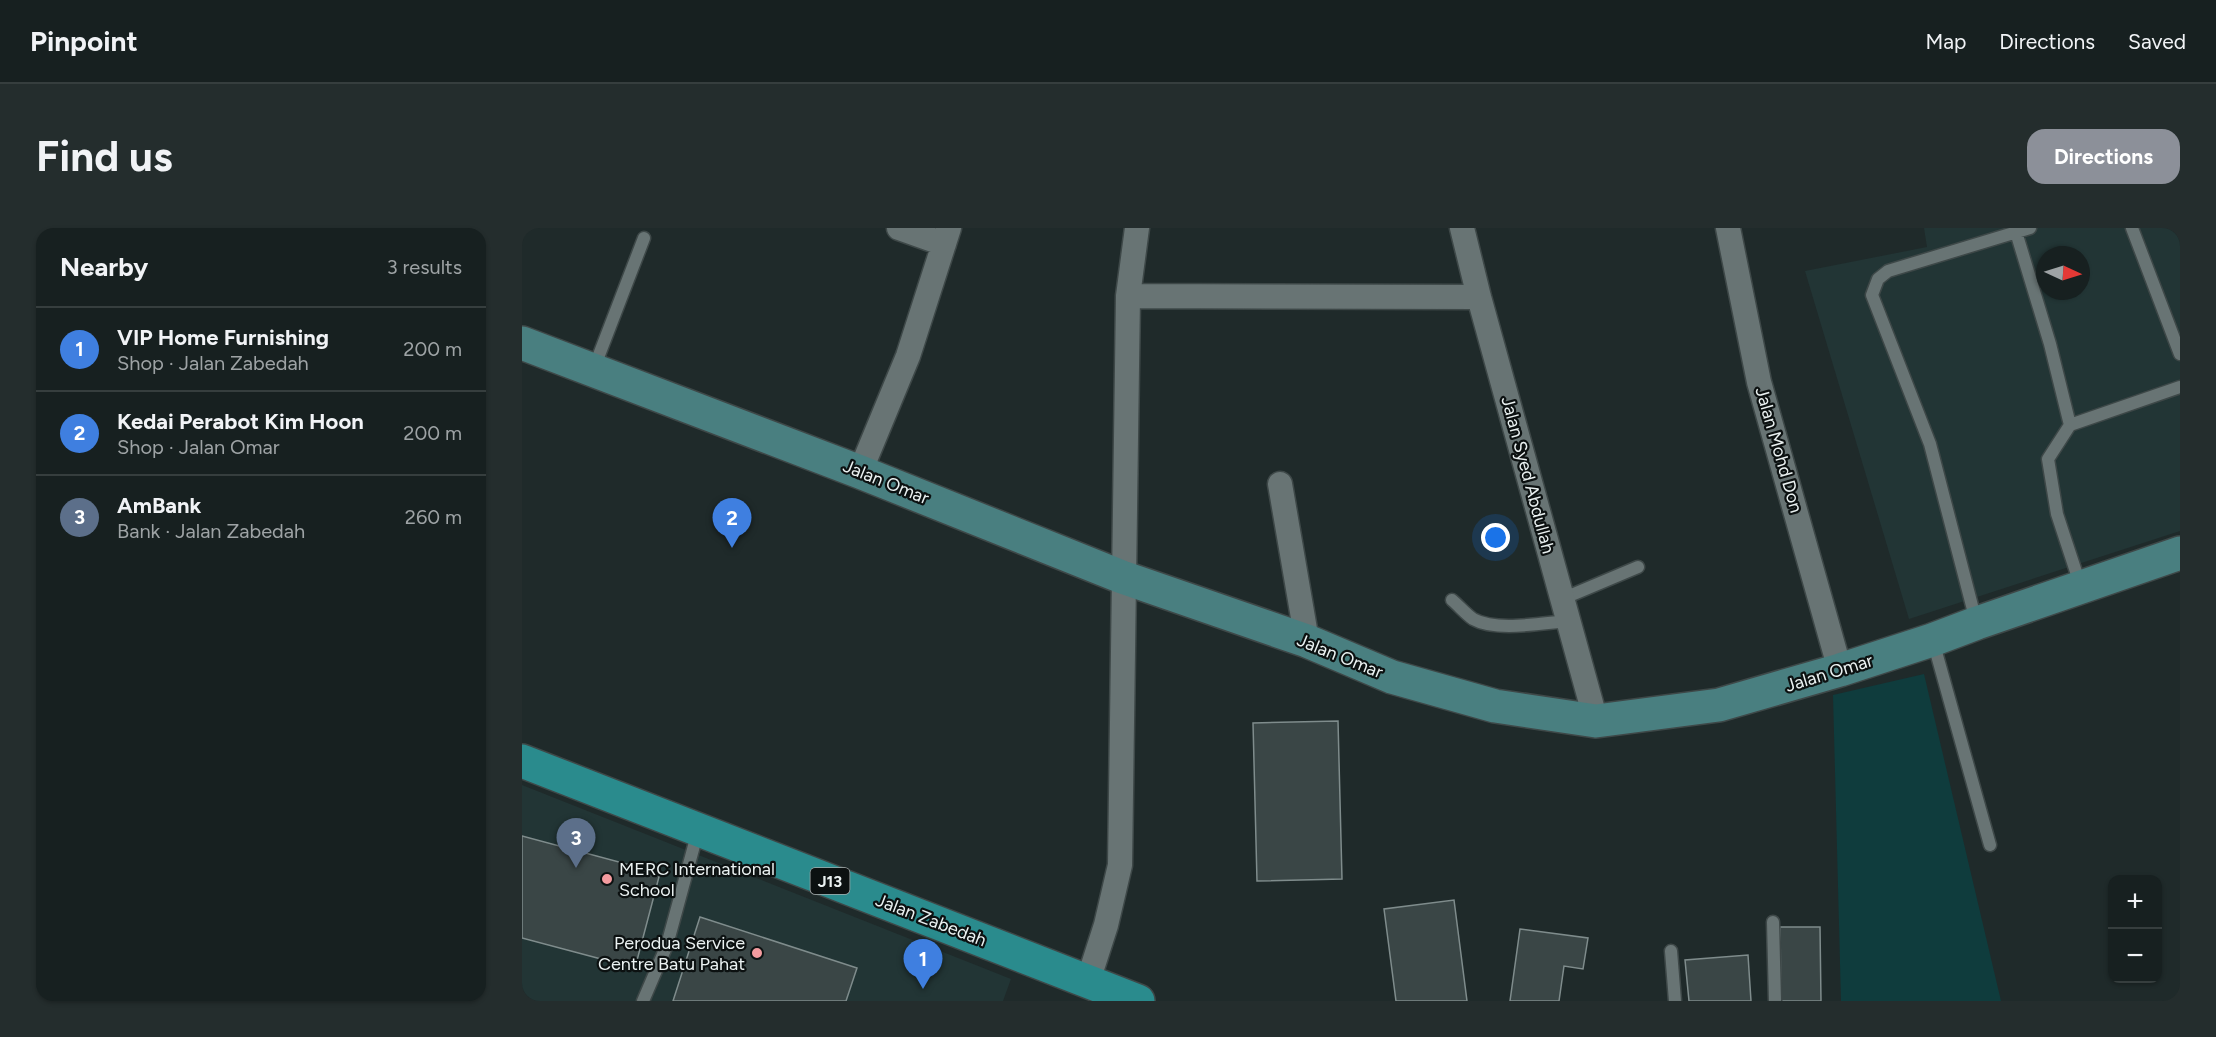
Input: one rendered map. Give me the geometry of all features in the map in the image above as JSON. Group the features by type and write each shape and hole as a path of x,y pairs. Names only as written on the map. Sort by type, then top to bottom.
{"main road":[{"name":"Jalan Zabedah","path":"522,760 1138,1001"}],"street":[{"path":"860,472 908,356 946,236 900,228"},
{"path":"1088,981 1106,925 1120,866 1122,577 1128,296 1137,228"},
{"name":"Jalan Syed Abdullah","path":"1462,228 1596,721"},
{"name":"Jalan Mohd Don","path":"1728,228 1759,382 1840,670"},
{"path":"1128,296 1479,297"},
{"name":"Jalan Omar","path":"522,343 860,472 1122,577 1307,641 1392,677 1494,706 1596,721 1719,705 1840,670 1932,640 2180,553"},
{"path":"1280,484 1307,641"}],"lane":[{"path":"1977,623 1930,444 1872,295 1878,279 1888,271 2030,228"},
{"path":"2132,228 2180,354"},
{"path":"2016,231 2050,344 2070,425"},
{"path":"593,370 644,238"},
{"path":"2081,587 2057,514 2048,459 2070,425 2180,387"},
{"path":"1452,600 1474,619 1507,626 1565,610 1638,567"},
{"path":"1932,640 1990,845"},
{"path":"643,1001 667,945 698,830"},
{"path":"1773,922 1775,1001"},
{"path":"1671,951 1675,1001"}],"shaded area":[{"path":"1924,228 2180,228 2180,531 1909,619 1805,271 1927,247"},
{"path":"1924,674 2001,1001 1841,1001 1833,695"},
{"path":"522,785 1011,979 1003,1001 522,1001"}],"building":[{"path":"1338,721 1342,879 1257,881 1253,723"},
{"path":"522,836 660,873 635,968 522,938"},
{"path":"1454,900 1467,1001 1396,1001 1384,909"},
{"path":"700,917 857,968 846,1001 673,1001"},
{"path":"1780,927 1820,927 1821,1001 1781,1001"},
{"path":"1520,929 1588,938 1583,969 1564,966 1559,1001 1510,1001"},
{"path":"1748,955 1751,1001 1689,1001 1685,960"}],"place":[{"name":"Kedai Perabot Kim Hoon","path":"732,548"},
{"name":"AmBank","path":"576,868"},
{"name":"MERC International School","path":"607,879"},
{"name":"Perodua Service Centre Batu Pahat","path":"757,953"},
{"name":"VIP Home Furnishing","path":"923,989"}]}
